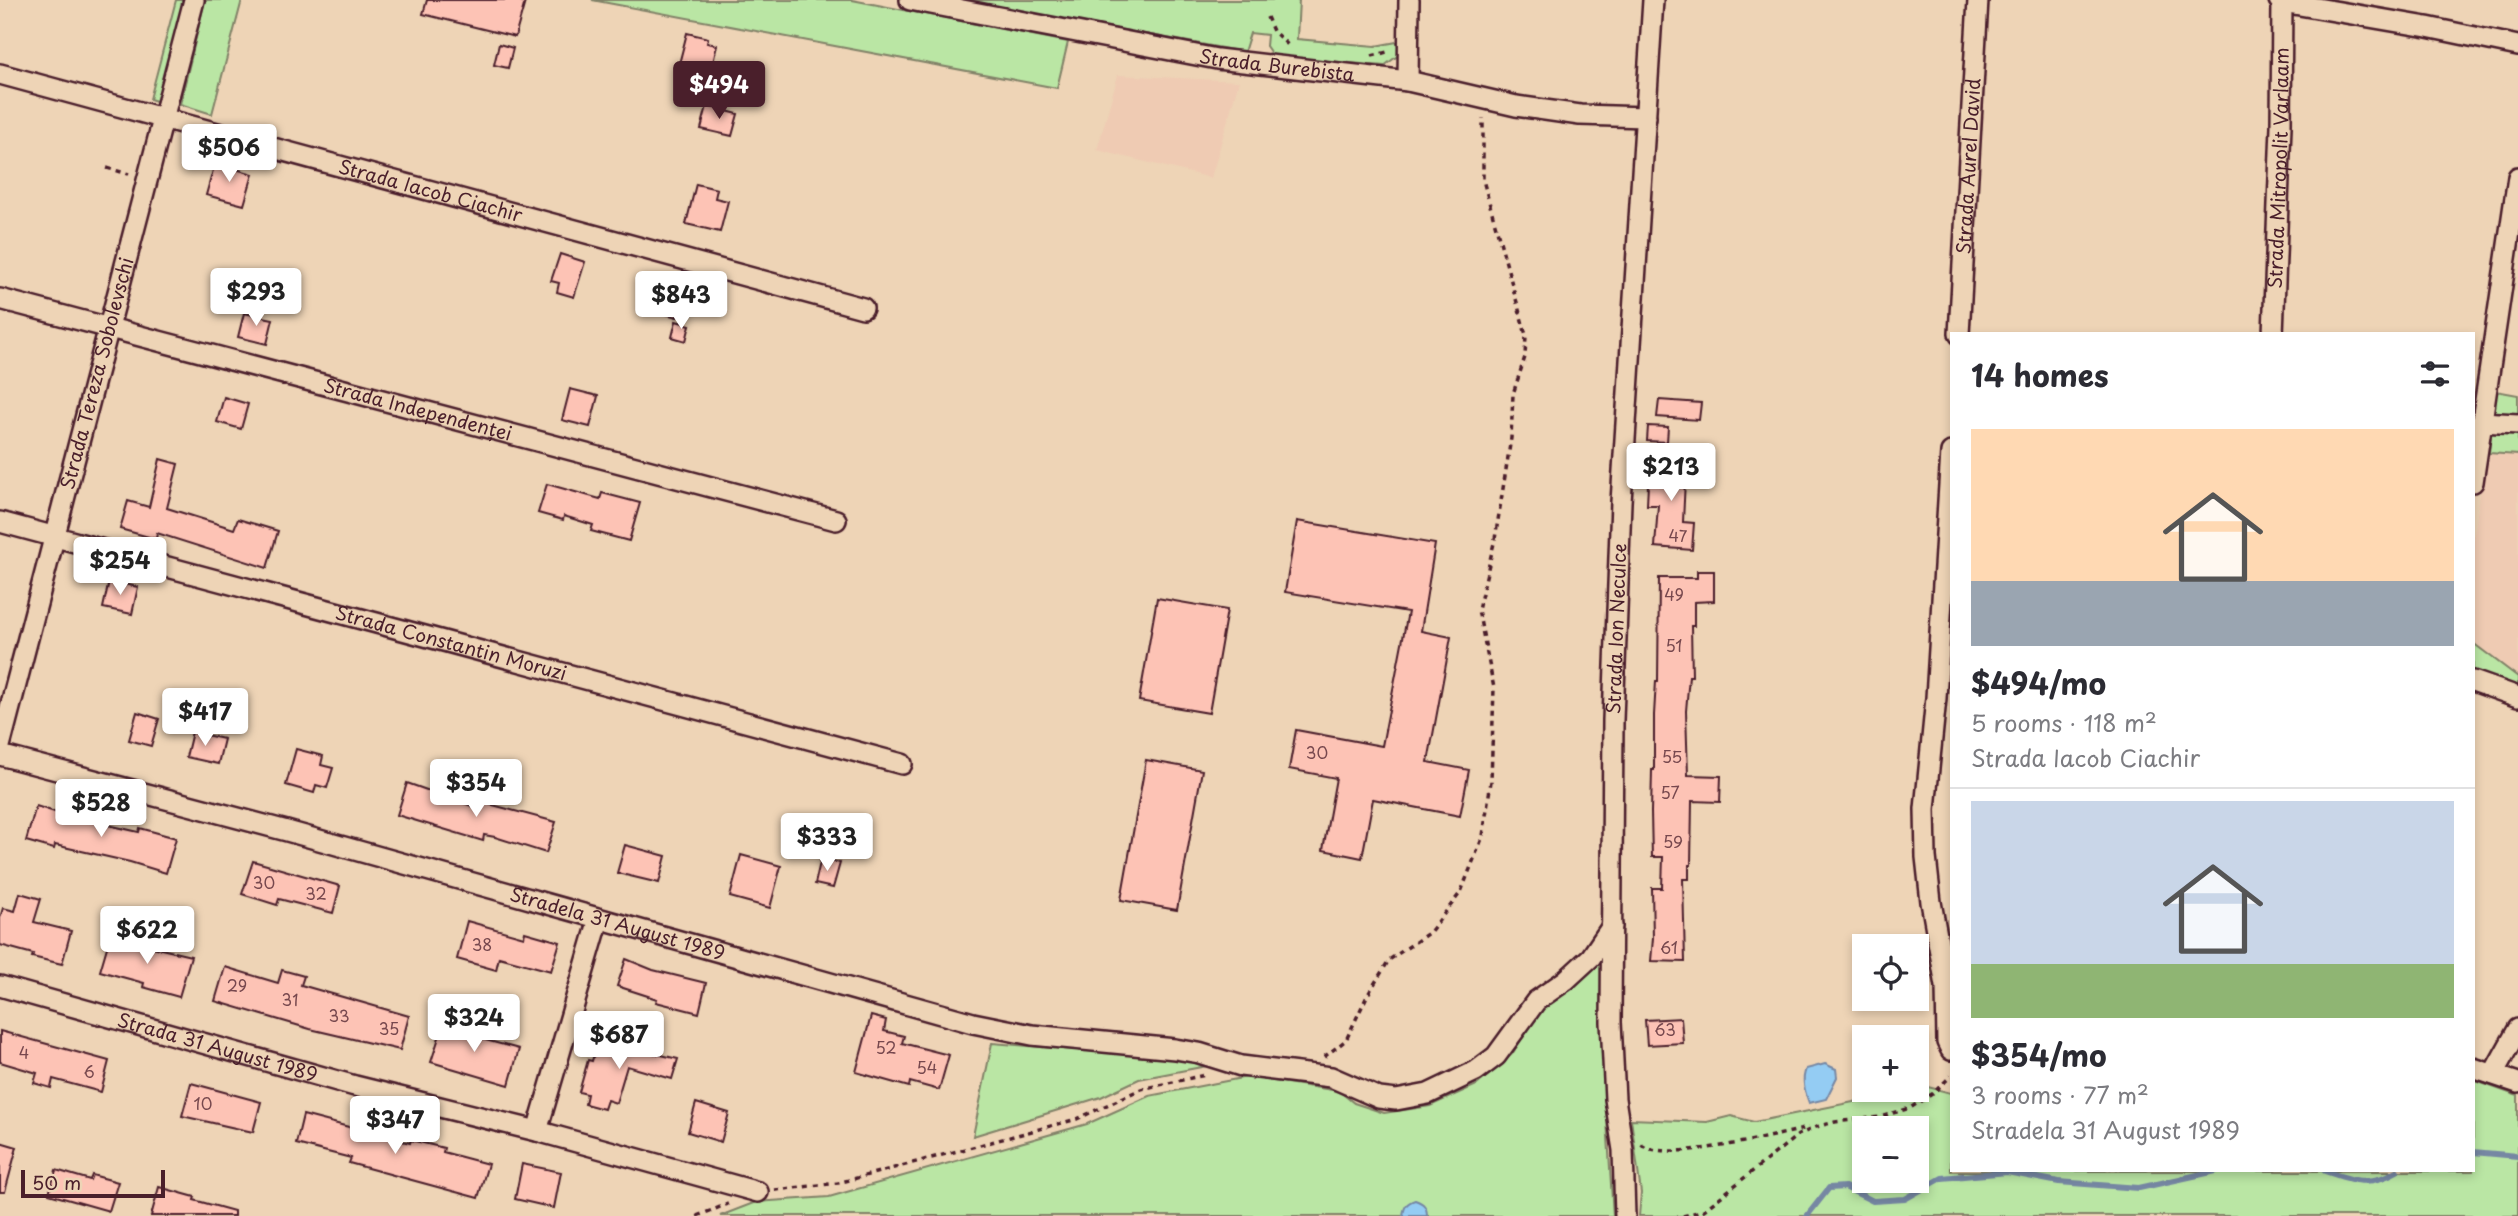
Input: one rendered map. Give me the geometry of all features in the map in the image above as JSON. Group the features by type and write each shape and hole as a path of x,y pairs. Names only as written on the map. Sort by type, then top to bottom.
{"street":[{"name":"Strada Tereza Sobolevschi","path":"0,746 194,0"},
{"name":"Strada Burebista","path":"910,0 1190,54 1408,81 1484,99 1580,115 1646,117"},
{"path":"1408,81 1409,0"},
{"name":"Strada Ion Neculce","path":"1625,1216 1625,1177 1611,1033 1613,720 1621,502 1653,0"},
{"name":"Strada Aurel David","path":"1959,332 1978,0"},
{"path":"2281,1 2518,46"},
{"name":"Strada Mitropolit Varlaam","path":"2273,332 2281,126 2281,1"},
{"name":"Strada Iacob Ciachir","path":"0,74 863,308"},
{"path":"2475,467 2518,177"},
{"name":"Strada Independenței","path":"0,299 836,520"},
{"path":"2481,422 2518,424"},
{"path":"1950,469 1936,698 1925,809 1928,879 1947,986 1947,1042 1950,1048"},
{"name":"Strada Constantin Moruzi","path":"0,522 902,764"},
{"path":"2475,682 2518,697"},
{"name":"Stradela 31 August 1989","path":"0,755 287,831 996,1028 1032,1035 1199,1053 1241,1066 1331,1077 1380,1098 1396,1100 1428,1094 1476,1071 1496,1056 1536,1001 1566,980 1591,957 1612,926"},
{"path":"537,1131 599,919"},
{"name":"Strada 31 August 1989","path":"0,986 355,1086 537,1131 758,1192"},
{"path":"2493,1074 2518,1029"},
{"path":"2475,1069 2518,1083"}],"path":[{"path":"1267,18 1273,31 1292,48"},
{"path":"1364,56 1375,57 1409,46"},
{"path":"1303,1074 1346,1040 1367,996 1389,960 1430,932 1461,892 1483,836 1491,781 1494,688 1478,610 1495,539 1511,438 1513,394 1525,357 1526,335 1483,180 1484,99"},
{"path":"107,168 147,178"},
{"path":"697,1216 758,1192 838,1183 1077,1119 1141,1089 1241,1066"},
{"path":"1618,1121 1633,1140 1647,1149 1673,1151 1715,1147 1836,1122 1881,1117 1910,1108 1932,1094 1950,1077"},
{"path":"1683,1216 1704,1210 1798,1135 1816,1127"}],"shaded area":[{"path":"1118,75 1239,81 1211,178 1097,150"},
{"path":"2489,453 2518,455 2518,677 2475,645 2475,529 2484,468"}],"green space":[{"path":"176,0 186,0 159,102 150,99"},
{"path":"205,0 242,0 212,114 180,104"},
{"path":"592,0 852,0 1068,42 1057,88"},
{"path":"959,0 1299,0 1297,39 1375,46 1397,42 1400,54 1384,66 1273,56 1266,46 1267,35 1250,33 1244,52"},
{"path":"2496,391 2518,395 2518,455 2489,453"},
{"path":"2475,645 2518,677 2518,691 2475,674"},
{"path":"1604,956 1606,1104 1613,1216 720,1216 756,1202 829,1197 1087,1124 1149,1096 1247,1077 1339,1091 1354,1103 1384,1113 1430,1106 1477,1085 1512,1054 1539,1012"},
{"path":"992,1043 1171,1058 1212,1065 1139,1079 1101,1097 973,1136"},
{"path":"2475,1081 2518,1096 2518,1216 1639,1216 1641,1193 1631,1119 1707,1122 1731,1116 1754,1122 1853,1102 1929,1102 1929,1087 1950,1093 1950,1172 2475,1172"}],"water":[{"path":"1825,1064 1836,1069 1837,1077 1826,1099 1809,1103 1804,1082 1806,1069"},
{"path":"1415,1200 1424,1206 1427,1216 1403,1216 1409,1202"}],"building":[{"path":"427,0 525,2 515,37 423,14"},
{"path":"687,33 708,38 707,43 717,45 711,72 679,64"},
{"path":"499,44 513,48 508,68 494,65"},
{"path":"707,106 738,114 732,136 701,129"},
{"path":"215,163 253,174 244,205 206,195"},
{"path":"696,184 717,189 715,198 728,201 720,232 686,224"},
{"path":"560,254 585,262 574,297 557,292 559,283 551,281"},
{"path":"655,277 685,285 677,317 647,309"},
{"path":"244,313 273,319 267,344 238,337"},
{"path":"676,321 690,325 686,341 672,337"},
{"path":"570,389 598,396 590,427 562,420"},
{"path":"224,397 248,404 241,429 217,422"},
{"path":"1659,400 1701,403 1699,420 1657,417"},
{"path":"1648,426 1668,427 1667,442 1647,441"},
{"path":"1658,456 1691,458 1690,480 1685,479 1683,522 1694,523 1692,550 1655,547 1658,505 1647,505 1648,484 1657,484"},
{"path":"160,459 178,464 167,508 234,529 238,519 278,531 267,568 157,533 156,539 120,529 128,501 149,507"},
{"path":"547,484 600,499 602,493 640,503 629,541 591,531 593,525 564,516 563,520 538,513"},
{"path":"1297,521 1435,544 1421,631 1451,637 1428,762 1469,770 1460,816 1373,799 1362,858 1323,850 1336,778 1289,769 1296,730 1382,746 1408,612 1285,592"},
{"path":"1697,571 1714,571 1714,601 1694,602 1694,626 1691,626 1692,676 1689,676 1686,711 1688,775 1721,776 1720,802 1692,801 1691,865 1689,879 1683,879 1685,962 1651,961 1652,888 1662,888 1663,857 1652,857 1651,812 1654,715 1658,681 1659,578 1697,578"},
{"path":"109,581 138,587 132,614 103,608"},
{"path":"1157,598 1227,610 1209,713 1139,701"},
{"path":"137,712 159,719 151,746 129,740"},
{"path":"192,732 224,739 218,764 186,757"},
{"path":"296,749 323,756 321,765 333,768 327,788 316,785 314,793 286,785"},
{"path":"1146,760 1202,770 1177,910 1121,900"},
{"path":"407,783 472,806 474,800 556,822 546,853 495,837 484,835 483,841 397,815"},
{"path":"36,806 64,815 139,832 140,828 176,838 166,873 130,862 55,845 54,849 26,841"},
{"path":"625,845 666,856 659,883 617,873"},
{"path":"741,855 781,866 770,908 730,897"},
{"path":"821,858 840,863 833,888 815,884"},
{"path":"253,861 340,886 333,913 279,899 277,905 242,894"},
{"path":"20,893 41,899 34,922 71,931 62,964 0,945 0,918 3,908 15,911"},
{"path":"467,921 524,937 525,932 560,942 551,971 499,957 496,970 457,959"},
{"path":"110,937 191,956 179,997 143,987 144,983 100,971"},
{"path":"626,959 653,970 706,983 699,1013 656,1002 657,999 617,986"},
{"path":"225,967 278,983 282,970 304,976 301,985 409,1016 400,1050 310,1029 215,1001"},
{"path":"871,1016 886,1020 884,1031 904,1036 902,1043 949,1055 939,1090 910,1082 909,1087 856,1072"},
{"path":"1681,1018 1683,1043 1647,1045 1645,1020"},
{"path":"445,1019 480,1031 478,1038 519,1049 509,1085 431,1062"},
{"path":"0,1031 109,1061 101,1092 53,1079 51,1088 34,1083 37,1073 0,1062"},
{"path":"598,1040 678,1059 672,1079 627,1066 616,1103 607,1100 604,1109 585,1104 587,1094 579,1092 588,1060 592,1061"},
{"path":"191,1083 261,1102 253,1132 182,1116"},
{"path":"696,1103 729,1113 721,1142 688,1132"},
{"path":"303,1115 410,1143 411,1140 444,1148 443,1152 488,1164 478,1198 349,1163 351,1158 296,1144"},
{"path":"0,1142 17,1147 5,1192 0,1192"},
{"path":"522,1164 561,1172 554,1208 515,1199"},
{"path":"56,1170 90,1180 92,1175 118,1182 109,1211 49,1194"},
{"path":"159,1187 234,1211 234,1216 151,1216"}],"waterway":[{"path":"2475,1152 2518,1156"},
{"path":"1807,1216 1829,1188 1845,1187 1873,1201 1905,1199 1942,1178 2007,1172"},
{"path":"2007,1172 2059,1182 2139,1188 2211,1172"},
{"path":"2328,1172 2361,1181 2378,1179 2395,1172"}]}
